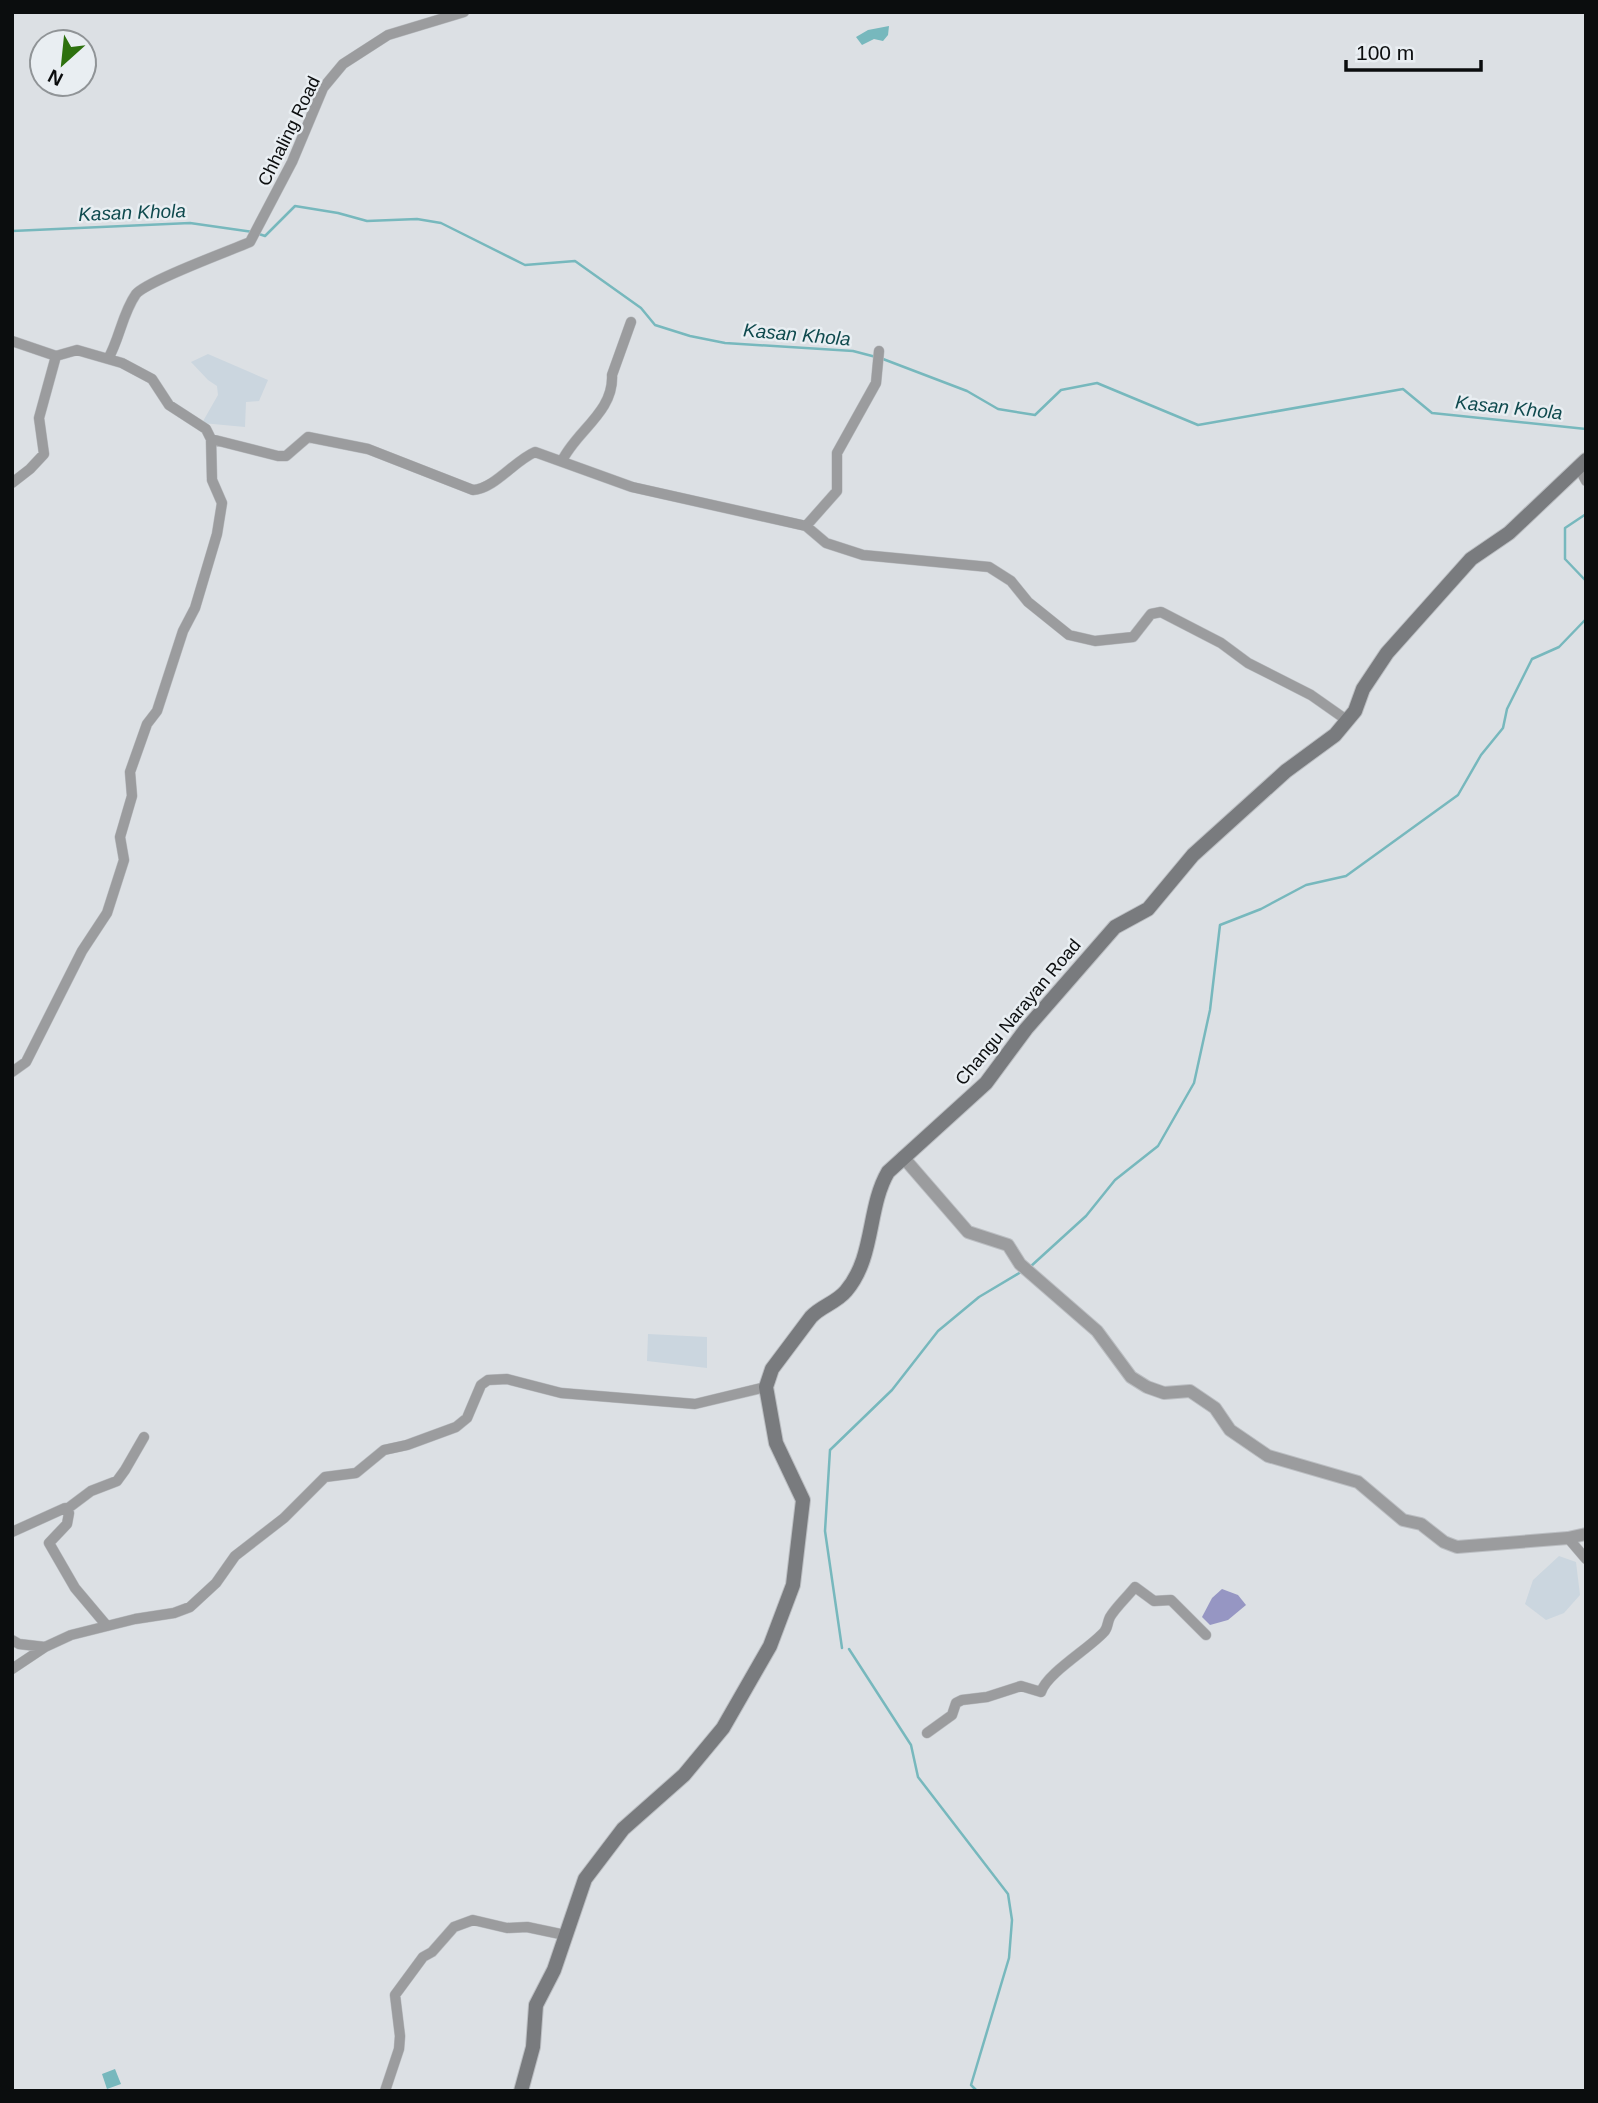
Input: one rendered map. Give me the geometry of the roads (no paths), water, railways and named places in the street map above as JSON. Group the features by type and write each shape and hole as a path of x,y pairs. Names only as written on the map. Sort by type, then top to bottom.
{"main road":[{"name":"Changu Narayan Road","path":"766,1387 772,1369 811,1317 838,1299 852,1283 870,1236 879,1189 888,1172 986,1083 1026,1029 1115,927 1148,909 1194,855 1286,771 1348,721 1363,689 1387,653 1471,559 1509,533 1584,470"},
{"path":"521,2091 533,2047 536,2004 554,1970 580,1889 623,1829 684,1775 723,1728 770,1646 793,1585 803,1500 776,1443 766,1387"}],"street":[{"name":"Chhaling Road","path":"108,359 117,344 127,309 139,291 179,271 250,243 292,162 323,88 343,64 388,35 464,12"},
{"path":"562,461 567,450 589,427 607,401 612,375 631,322"},
{"path":"12,341 56,356 77,350 122,363 152,379 169,405 206,429 211,439 212,481 222,503 219,524 195,608 183,631 157,711 146,724 130,772 132,796 120,836 124,860 107,912 82,951 26,1062 12,1072"},
{"path":"806,526 837,491 836,453 876,383 879,351"},
{"path":"12,482 44,454 39,418 56,356"},
{"path":"211,439 286,456 308,437 368,449 473,491 483,490 523,457 535,452 632,487 806,526 826,543 863,555 989,567 1010,581 1028,602 1069,635 1095,641 1133,637 1151,614 1161,612 1221,643 1248,663 1311,695 1348,721"},
{"path":"903,1157 968,1233 1008,1245 1020,1264 1097,1331 1131,1377 1164,1394 1190,1391 1215,1408 1230,1430 1268,1457 1358,1482 1403,1520 1421,1524 1444,1542 1457,1547 1568,1538 1586,1534"},
{"path":"12,1669 45,1647 71,1635 174,1613 190,1607 216,1583 236,1556 284,1518 325,1477 356,1474 384,1450 407,1445 456,1427 467,1418 481,1385 488,1380 507,1380 561,1394 695,1404 766,1387"},
{"path":"12,1532 67,1509 91,1492 117,1480 144,1437"},
{"path":"67,1509 67,1524 49,1543 75,1588 107,1626"},
{"path":"1568,1538 1586,1559"},
{"path":"927,1733 952,1715 956,1703 962,1700 987,1698 1021,1686 1041,1692 1049,1678 1087,1648 1093,1639 1102,1635 1110,1618 1135,1587 1154,1601 1171,1600 1206,1634"},
{"path":"12,1640 19,1644 45,1647"},
{"path":"385,2091 399,2049 395,1995 423,1957 432,1952 454,1927 473,1920 507,1928 527,1927 565,1935"}],"waterway":[{"name":"Kasan Khola","path":"259,234 265,236 295,206 367,221 417,219 441,223 525,265 575,261 641,308 655,325 690,336 725,343 853,351 876,357"},
{"name":"Kasan Khola","path":"12,231 190,223 253,232"},
{"name":"Kasan Khola","path":"883,359 967,391 998,409 1035,415 1061,390 1097,383 1198,425 1403,389 1432,413 1586,429"},
{"path":"1586,514 1565,528 1565,559 1586,581"},
{"path":"1030,1267 1086,1216 1115,1180 1158,1146 1194,1083 1210,1010 1220,925 1261,909 1306,885 1346,876 1458,795 1481,755 1503,728 1507,709 1532,659 1559,647 1586,619"},
{"path":"842,1648 825,1531 830,1450 892,1390 938,1331 979,1297 1021,1272"},
{"path":"849,1649 911,1745 918,1777 1008,1894 1012,1920 1009,1958 971,2085 977,2091"}]}
